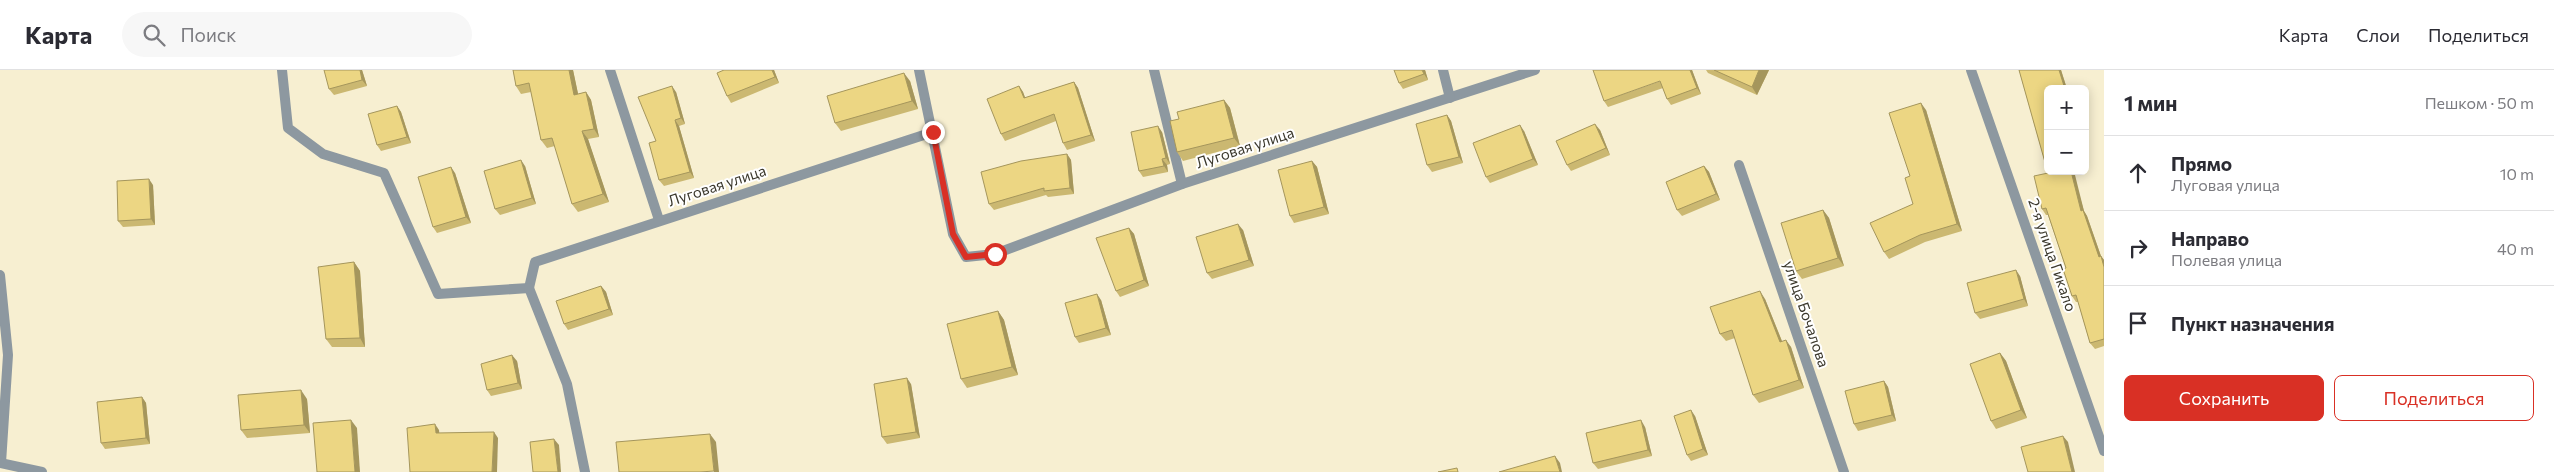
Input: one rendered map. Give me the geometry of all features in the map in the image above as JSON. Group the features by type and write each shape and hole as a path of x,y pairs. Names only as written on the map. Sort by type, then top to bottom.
{"street":[{"path":"282,70 288,128 324,154 384,173 438,294 529,288 567,384 585,472"},
{"path":"610,70 659,220"},
{"path":"919,70 933,132"},
{"path":"1154,70 1182,184"},
{"path":"1443,70 1450,98"},
{"name":"Луговая улица","path":"529,288 536,262 659,220 933,132 953,234 966,257 995,254 1182,184 1535,70"},
{"name":"2-я улица Гикало","path":"1971,70 2104,451"},
{"name":"улица Бочалова","path":"1739,165 1844,472"},
{"path":"0,275 8,355 0,463 42,472"}],"building":[{"path":"324,70 360,70 362,80 329,89"},
{"path":"513,70 569,70 574,95 586,92 594,129 582,131 603,194 572,204 552,138 541,140 529,83 516,86"},
{"path":"724,70 772,70 775,77 727,96 717,73"},
{"path":"1394,70 1422,70 1424,74 1399,83"},
{"path":"1593,70 1690,70 1697,88 1667,99 1660,81 1604,101"},
{"path":"1714,70 1759,70 1752,87"},
{"path":"2019,70 2059,70 2064,85 2044,85 2044,159"},
{"path":"904,73 912,101 835,123 827,96"},
{"path":"1074,82 1091,135 1063,143 1054,114 1001,134 987,99 1019,86 1024,98"},
{"path":"672,86 681,118 675,120 690,172 659,180 649,143 656,141 638,97"},
{"path":"1224,100 1234,138 1177,152 1170,121 1179,119 1177,112"},
{"path":"1921,103 1957,224 1920,235 1884,252 1870,223 1913,204 1905,178 1910,176 1889,113"},
{"path":"397,106 407,137 377,145 368,114"},
{"path":"1447,115 1459,157 1427,165 1416,124"},
{"path":"1595,124 1606,148 1567,165 1556,141"},
{"path":"1520,125 1533,159 1486,177 1473,143"},
{"path":"1158,126 1166,158 1162,159 1164,166 1139,171 1131,132"},
{"path":"1067,154 1070,188 1044,191 1044,188 989,204 981,172 1021,161"},
{"path":"521,160 532,198 495,209 484,171"},
{"path":"1312,161 1324,207 1290,216 1278,170"},
{"path":"1704,166 1716,194 1677,210 1666,182"},
{"path":"451,167 466,217 433,227 418,177"},
{"path":"2044,174 2072,175 2081,211 2083,210 2104,267 2104,339 2090,343 2076,295 2072,296 2063,269 2066,268 2046,208 2042,209 2034,176"},
{"path":"149,179 151,219 118,221 117,181"},
{"path":"1823,210 1838,258 1796,271 1781,223"},
{"path":"1238,224 1249,260 1207,273 1196,237"},
{"path":"1129,228 1144,280 1116,291 1096,238"},
{"path":"354,262 360,338 326,339 318,267"},
{"path":"2016,270 2024,299 1975,313 1967,283"},
{"path":"601,286 609,309 564,324 556,301"},
{"path":"1760,291 1780,342 1786,340 1799,380 1753,395 1732,330 1720,334 1710,307"},
{"path":"1097,294 1106,328 1075,337 1065,303"},
{"path":"998,311 1012,367 961,379 947,324"},
{"path":"2000,353 2021,410 1991,421 1970,364"},
{"path":"512,355 518,383 487,390 481,364"},
{"path":"907,378 916,432 882,437 874,384"},
{"path":"1884,381 1892,415 1854,424 1845,391"},
{"path":"301,390 304,425 241,430 238,395"},
{"path":"142,397 146,438 101,443 97,402"},
{"path":"1691,410 1703,449 1687,455 1674,416"},
{"path":"351,420 355,472 317,472 313,423"},
{"path":"1641,420 1648,450 1593,463 1586,433"},
{"path":"435,424 436,433 494,432 492,472 410,472 407,428"},
{"path":"710,434 714,471 619,472 616,442"},
{"path":"2063,436 2072,472 2028,472 2021,447"},
{"path":"554,439 558,472 533,472 530,442"},
{"path":"1555,456 1560,472 1499,472"},
{"path":"1457,468 1458,472 1438,472"}],"route":[{"path":"933,132 953,234 966,257 995,254"}]}
